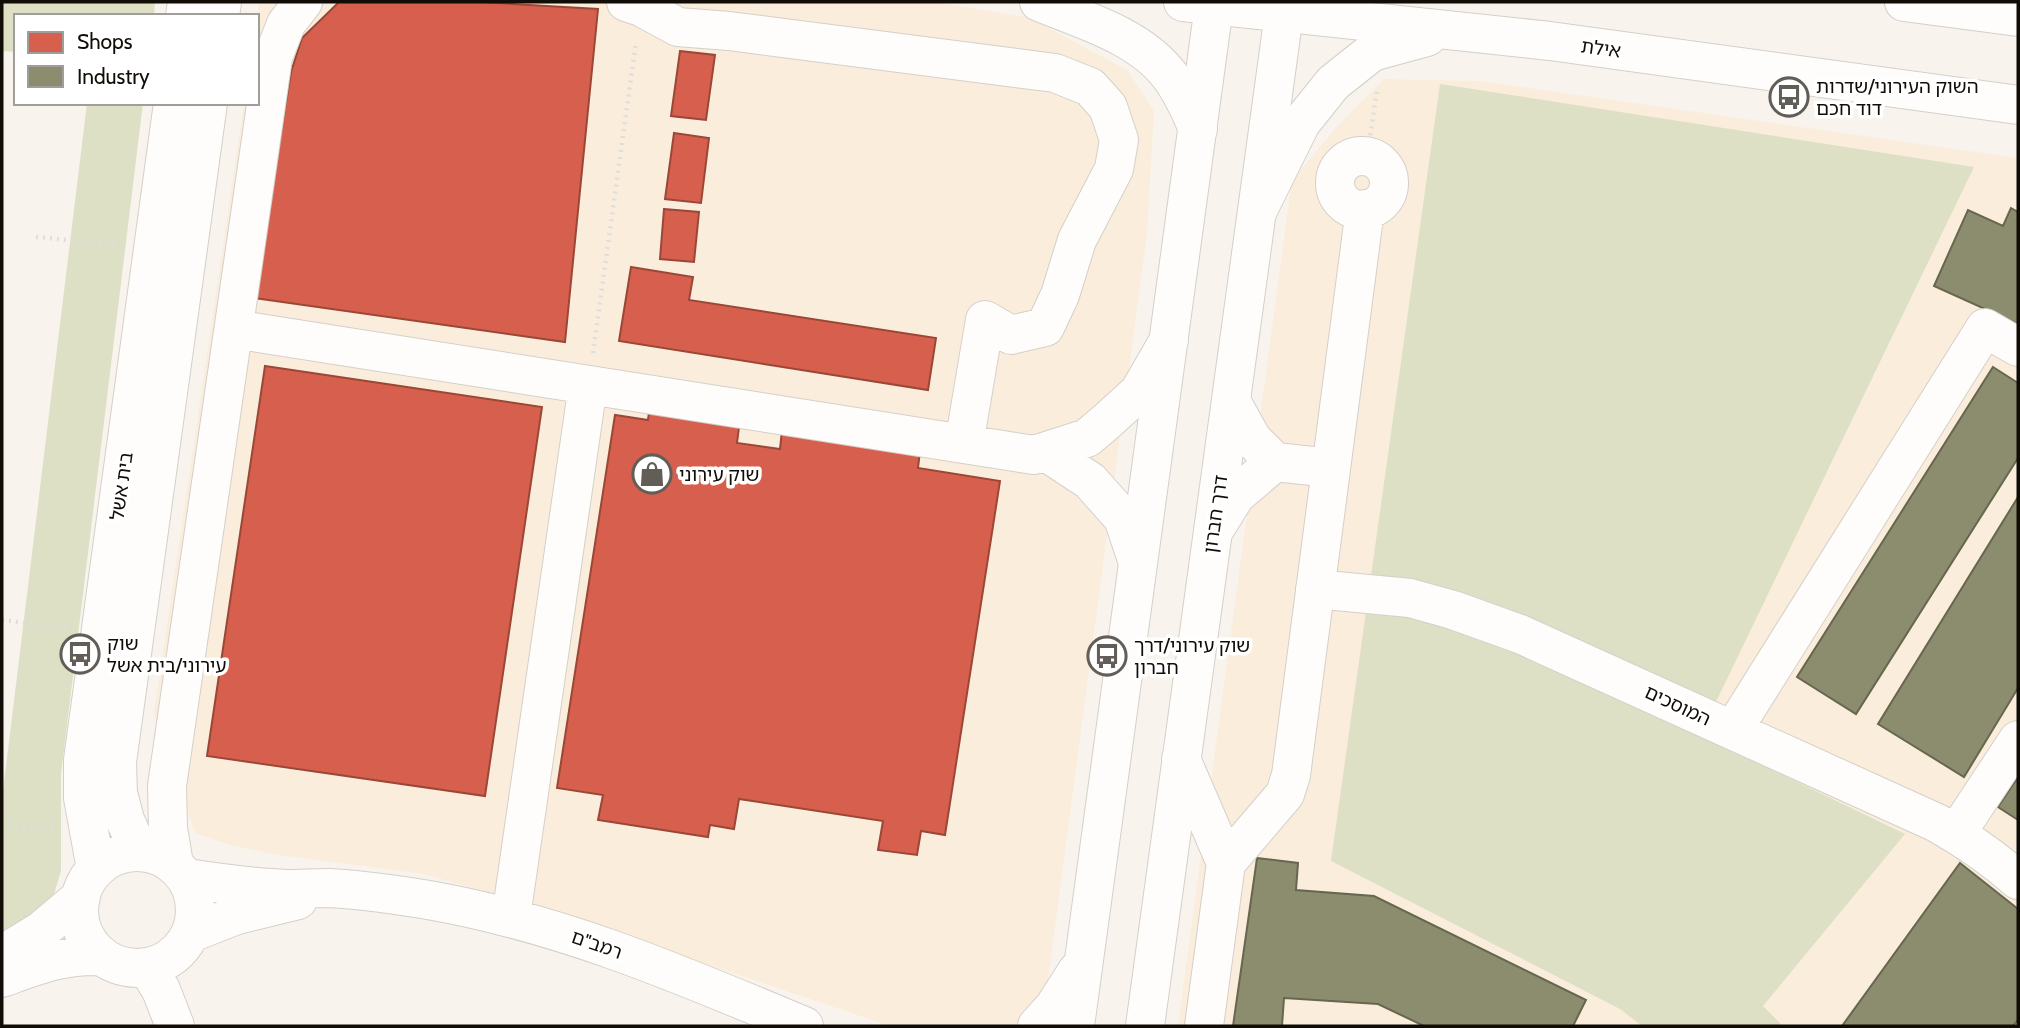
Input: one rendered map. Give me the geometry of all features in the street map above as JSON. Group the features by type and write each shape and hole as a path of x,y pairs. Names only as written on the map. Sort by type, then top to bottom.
{"main road":[{"path":"88,883 79,913 82,929 101,956 115,964 131,968 147,967 165,961 180,950 191,933 195,915 194,896 180,872 167,828 167,786 273,57 286,24 303,2"},
{"path":"1039,2 1118,35 1148,54 1168,74 1185,98 1198,129"},
{"path":"1904,2 2018,17"},
{"path":"1075,1026 1198,129 1204,3"},
{"name":"אילת","path":"1204,3 1285,8 2018,105"},
{"path":"634,4 678,27 729,31 1055,73 1090,87 1108,107 1119,140 1114,169 1077,240 1060,295 1045,327 1011,335 985,320 964,444"},
{"name":"דרך חברון","path":"1145,1026 1285,8"},
{"path":"1257,212 1301,123 1333,83 1372,52 1424,37 1483,34"},
{"name":"בית אשל","path":"88,883 83,760 173,105"},
{"name":"בית אשל","path":"139,852 125,820 118,793 117,762 208,105"},
{"path":"1226,863 1285,794 1291,775 1365,209 1382,201 1387,193 1387,174 1382,166 1367,156"},
{"path":"1733,730 1985,328 2018,347"},
{"path":"233,329 1034,455 1087,438 1114,415 1139,392 1170,339"},
{"path":"511,917 588,385"},
{"path":"1231,401 1252,439 1275,462 1331,468"},
{"path":"1046,452 1090,481 1124,518 1139,563"},
{"path":"1213,532 1236,495 1275,462"},
{"name":"המוסכים","path":"1315,589 1410,598 1520,634 1937,823 1991,856 2018,880"},
{"path":"1956,834 2018,740"},
{"path":"1181,759 1226,863 1204,1026"},
{"path":"2,955 42,930 109,859 123,853 158,855 180,872"},
{"name":"רמב\"ם","path":"180,872 286,889 329,888 380,893 511,917 656,964 804,1026"},
{"name":"רמב\"ם","path":"191,933 237,915 307,898 380,893"},
{"path":"2,978 47,961 75,956 101,956"},
{"path":"1037,1026 1054,1007 1084,960"},
{"path":"147,967 162,990 175,1026"}],"path":[{"path":"588,385 634,4"},
{"path":"1367,156 1384,48"},
{"path":"36,237 153,249"},
{"path":"2,621 101,632"},
{"path":"2,824 46,828"}],"shaded area":[{"name":"שוק עירוני","path":"259,2 935,2 1030,18 1127,70 1154,111 1147,233 1047,987 1021,1026 890,1026 535,906 424,874 278,855 230,845 195,833 154,714 244,105 259,105"},
{"path":"1384,79 1480,81 2018,158 2018,1026 1178,1026 1292,180 1341,122"}],"green space":[{"path":"155,2 154,14 14,14 14,52 2,51 2,3"},
{"path":"1440,84 1974,167 1700,735 1905,834 1763,1006 1783,1026 1642,1026 1620,1009 1331,861"},
{"path":"87,105 143,105 61,774 61,871 52,901 2,942 2,799"}],"building: Shops":[{"path":"339,2 478,2 598,9 565,342 254,298 291,72 302,38"},
{"path":"680,51 715,55 706,120 671,116"},
{"path":"674,133 709,138 701,203 665,199"},
{"path":"664,209 699,212 694,262 660,259"},
{"path":"631,267 693,277 689,300 936,338 928,390 619,341"},
{"path":"265,366 542,407 485,796 207,756"},
{"path":"650,405 740,419 737,443 780,449 782,430 920,451 918,468 1000,481 945,835 921,831 917,855 878,850 883,821 739,799 734,829 710,825 708,837 598,820 603,795 557,788 615,415 648,420"}],"building: Industry":[{"path":"2011,208 2018,212 2018,324 1934,286 1968,210 2003,226"},
{"path":"1993,367 2018,383 2018,458 1856,714 1797,677"},
{"path":"2018,497 2018,688 1964,777 1878,724"},
{"path":"2018,777 2018,820 1998,807"},
{"path":"1257,858 1298,863 1296,890 1374,896 1586,1000 1573,1026 1424,1026 1378,1004 1284,998 1282,1026 1233,1026"},
{"path":"1960,863 2018,909 2018,1020 2013,1026 1842,1026"}],"place":[{"name":"השוק העירוני/שדרות דוד חכם","path":"1789,97"},
{"name":"שוק עירוני","path":"652,474"},
{"name":"שוק עירוני/בית אשל","path":"80,654"},
{"name":"שוק עירוני/דרך חברון","path":"1107,656"}]}
